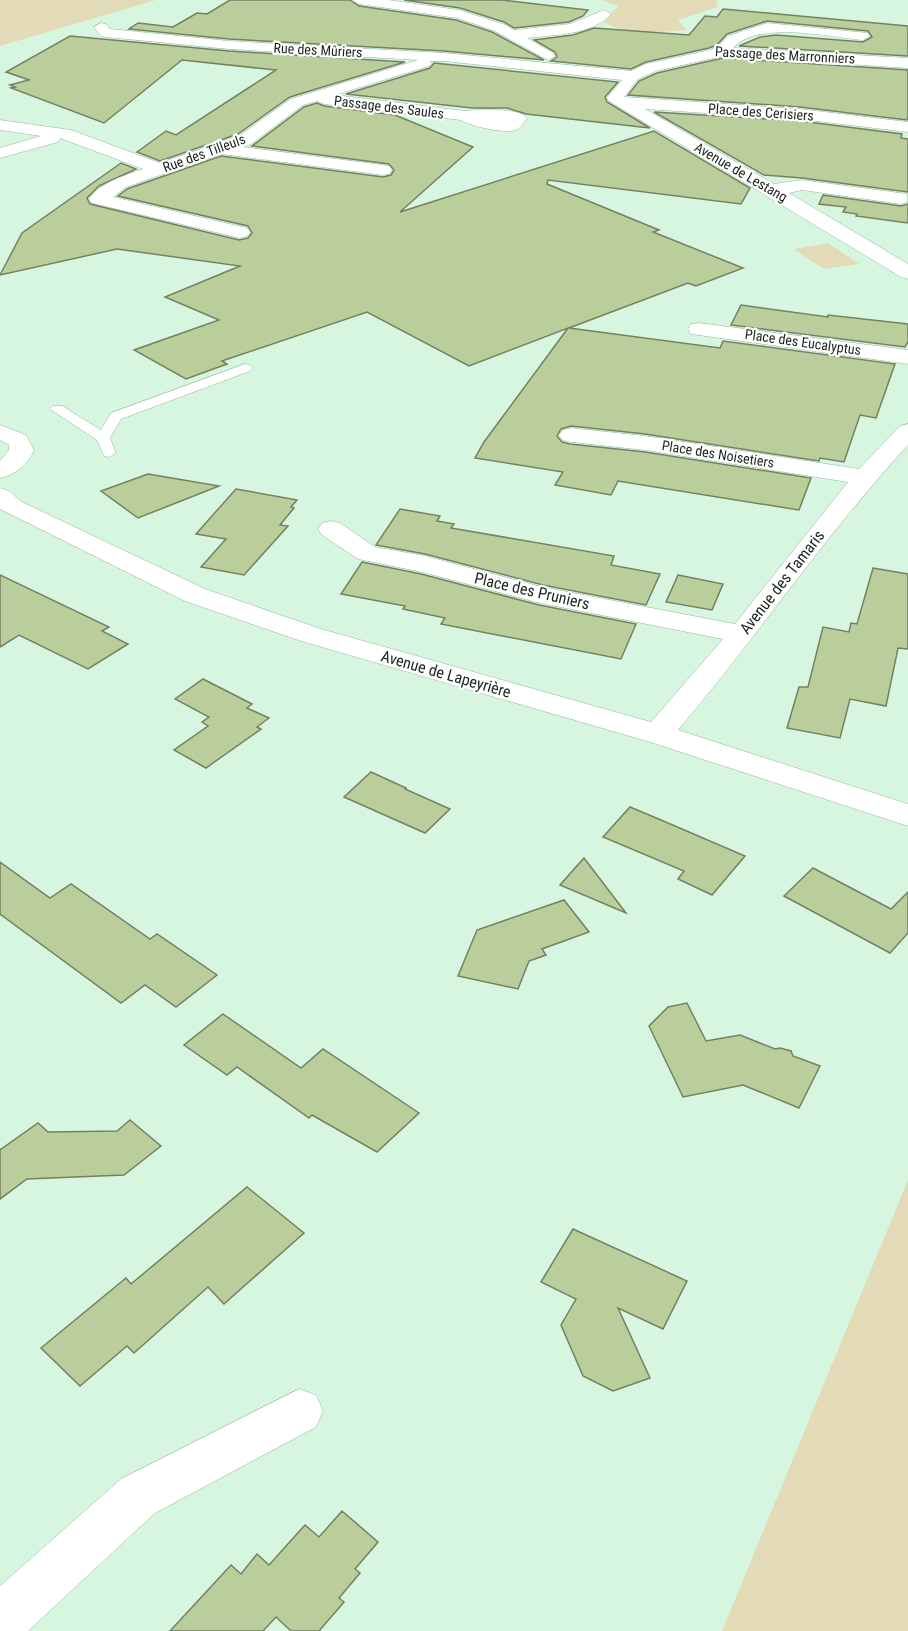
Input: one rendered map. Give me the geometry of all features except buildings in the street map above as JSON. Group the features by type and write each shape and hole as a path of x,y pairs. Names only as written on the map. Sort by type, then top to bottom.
{"street":[{"path":"359,0 459,14 498,27 543,61"},
{"path":"511,35 565,29 595,21 604,14"},
{"name":"Rue des Mûriers","path":"101,27 106,33 228,45 651,67"},
{"path":"623,102 615,98 633,76 651,67 721,52 734,39 767,27 863,36"},
{"name":"Passage des Marronniers","path":"673,47 908,63"},
{"name":"Rue des Tilleuls","path":"240,232 98,199 120,183 245,140 297,102 444,57"},
{"name":"Rue des Mûriers","path":"543,61 633,76"},
{"name":"Passage des Saules","path":"313,98 465,116"},
{"name":"Place des Cerisiers","path":"623,102 905,122"},
{"name":"Avenue de Lestang","path":"623,102 908,273"},
{"path":"0,125 65,134 159,169"},
{"path":"0,153 65,134"},
{"path":"222,149 383,170"},
{"path":"771,190 802,185 901,198"},
{"name":"Place des Eucalyptus","path":"699,329 908,357"},
{"name":"Avenue des Tamaris","path":"658,734 716,667 865,477 908,431"},
{"path":"0,432 17,439 22,445 22,453 17,460 0,471"},
{"name":"Place des Noisetiers","path":"571,435 645,443 865,477"},
{"name":"Avenue de Lapeyrière","path":"0,496 13,507 195,595 311,635 658,734 908,815"},
{"name":"Place des Pruniers","path":"331,529 367,553 425,564 540,595 741,634"},
{"path":"0,1622 138,1496 299,1411"}],"lane":[{"path":"103,438 116,416 245,368"},
{"path":"57,409 103,438 109,453"}],"shaded area":[{"path":"0,0 156,0 0,46"},
{"path":"603,0 716,0 718,7 678,20 687,30 633,32 604,22 618,6"},
{"path":"828,243 859,264 824,269 794,249"},
{"path":"908,1180 908,1631 722,1631"}]}
